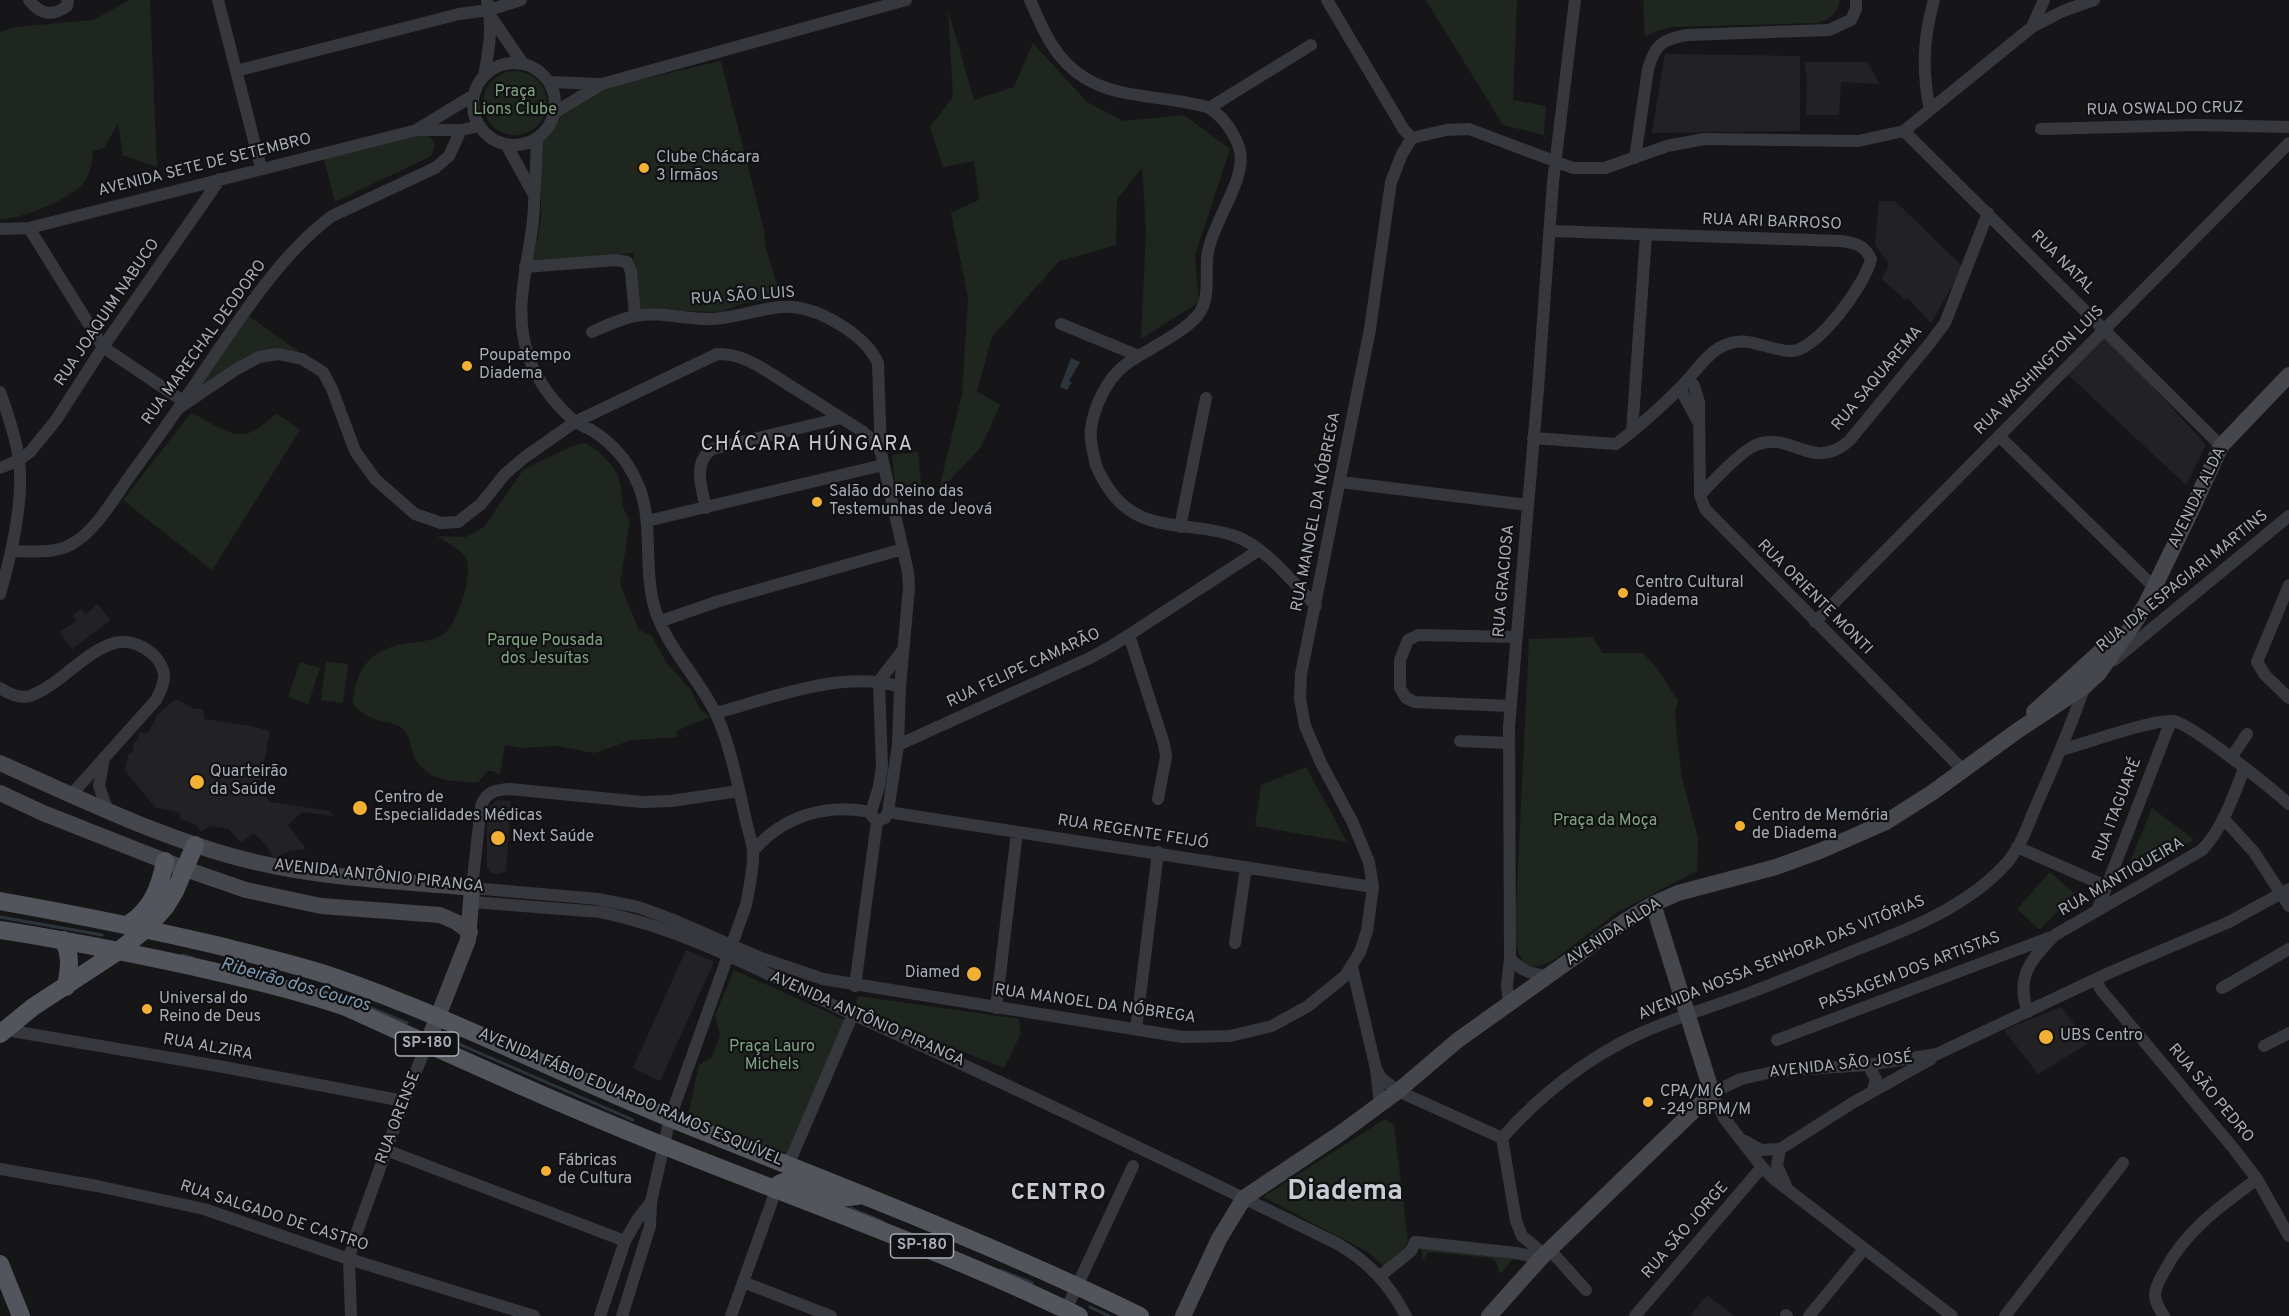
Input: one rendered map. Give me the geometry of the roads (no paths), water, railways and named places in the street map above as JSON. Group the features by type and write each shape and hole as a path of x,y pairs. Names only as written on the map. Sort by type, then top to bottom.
{"main road":[{"name":"AVENIDA ALDA","path":"1244,1198 1341,1133 1398,1091 1458,1040 1625,921 1653,904 1678,893 1776,867 1868,830 1914,806 2017,731 2085,686 2099,673 2146,604 2221,446 2289,375"},
{"name":"AVENIDA ALDA","path":"2017,731 2042,704 2099,653 2146,604"},
{"path":"2085,686 2099,653"},
{"name":"AVENIDA ANTÔNIO PIRANGA","path":"0,763 71,795 195,845 254,862 472,895"},
{"path":"2,794 51,808 63,804 71,795"},
{"name":"AVENIDA ANTÔNIO PIRANGA","path":"2,794 43,813 185,869 246,890 284,899 353,909 440,915 470,932"},
{"path":"2,1028 18,1010 33,1007 117,952 129,925 166,906 195,845"},
{"path":"117,952 119,935 140,917 155,898 165,861"},
{"name":"RUA ORENSE","path":"427,1044 470,932 472,895"},
{"name":"AVENIDA FÁBIO EDUARDO RAMOS ESQUÍVEL","path":"0,901 129,925 303,967 438,1017 670,1118 786,1163 1077,1286 1140,1316"},
{"path":"1653,904 1712,1093"},
{"name":"AVENIDA FÁBIO EDUARDO RAMOS ESQUÍVEL","path":"0,930 63,940 311,995 346,1007 664,1146 1009,1282 1069,1314"},
{"path":"63,940 69,954 70,966 66,987"},
{"name":"AVENIDA SÃO JOSÉ","path":"1489,1316 1545,1254 1712,1093"},
{"path":"776,1190 779,1184 787,1180 840,1198 862,1195"},
{"path":"1183,1316 1218,1239 1244,1198"},
{"path":"0,1264 21,1316"},
{"path":"0,1296 9,1316"}],"street":[{"path":"29,0 38,10 52,13 67,6 68,0"},
{"path":"218,0 261,168"},
{"path":"236,71 521,0"},
{"path":"555,112 602,84 906,0"},
{"path":"1030,0 1049,42 1066,63 1086,79 1116,91 1209,108 1228,127 1240,152 1240,167 1208,251 1207,295 1200,313 1186,327 1126,364 1111,379 1099,401 1090,431 1095,464 1114,498 1125,510 1180,527 1207,529 1236,536 1259,550 1316,606"},
{"path":"1328,0 1404,130 1412,138 1446,130 1469,129 1574,168 1605,168 1667,146 1704,139 1858,141 1904,131 2062,5 2094,0"},
{"name":"RUA GRACIOSA","path":"1509,1004 1507,986 1510,958 1508,743 1510,706 1556,162 1575,0"},
{"path":"1635,158 1648,69 1659,45 1671,38 1687,35 1829,30 1851,20 1856,9 1856,0"},
{"path":"1930,110 1923,68 1924,39 1934,0"},
{"path":"2032,27 2044,0"},
{"path":"489,9 523,64"},
{"path":"484,76 502,65 523,64 542,74 549,82 555,102 555,112 551,123 537,138 516,145 506,144 487,134 480,126 473,105 474,95 484,76 491,39 489,9"},
{"path":"1209,108 1311,45"},
{"path":"549,82 602,84"},
{"name":"AVENIDA SETE DE SETEMBRO","path":"417,130 474,95"},
{"name":"RUA OSWALDO CRUZ","path":"2041,129 2195,125 2289,127"},
{"name":"AVENIDA SETE DE SETEMBRO","path":"0,229 29,228 417,130 461,130 480,126"},
{"name":"RUA MARECHAL DEODORO","path":"12,551 56,551 82,537 101,515 251,303 280,267 320,225 346,208 435,168 449,156 461,130"},
{"name":"RUA NATAL","path":"1904,131 2221,446"},
{"path":"537,138 534,195 522,283 521,330 530,359 545,388 575,422 595,433 620,454 635,477 644,501 647,521 647,553 653,602 666,636 716,713 739,791 753,851 746,905 670,1118 651,1202 650,1226 622,1316"},
{"name":"RUA MANOEL DA NÓBREGA","path":"730,951 855,986 1183,1037 1230,1036 1272,1026 1308,1006 1345,976 1360,952 1367,932 1373,887 1369,862 1352,821 1321,763 1305,726 1300,699 1301,674 1370,329 1391,182 1402,154 1412,138"},
{"name":"RUA WASHINGTON LUIS","path":"1815,622 2289,143"},
{"path":"506,144 534,195"},
{"name":"RUA JOAQUIM NABUCO","path":"19,460 30,452 56,420 220,179"},
{"name":"RUA SAQUAREMA","path":"1700,495 1754,445 1767,441 1825,454 1838,450 1849,441 1939,333 1951,310 1988,213"},
{"path":"29,228 103,348 181,405 259,357 278,354 309,362 323,372 332,389 355,451 375,479 415,514 441,523 458,522 469,514 525,457 575,422 717,354 732,354 745,358 841,418 877,444 882,459 706,508 647,521"},
{"name":"RUA ARI BARROSO","path":"1550,231 1841,241 1855,243 1866,249 1871,259 1864,278 1831,323 1802,349 1790,351 1741,340 1730,343 1717,349 1680,388"},
{"path":"1632,432 1646,235"},
{"path":"525,267 622,260 630,265 635,315"},
{"name":"RUA SÃO LUIS","path":"592,332 635,315 711,319 793,307 808,310 849,330 873,352 878,363 882,459 903,549 909,587 900,687 898,745"},
{"path":"1061,324 1139,356"},
{"name":"RUA ORIENTE MONTI","path":"1689,379 1698,395 1700,495 1711,518 1964,770"},
{"path":"1533,438 1616,444 1680,388"},
{"name":"RUA ORIENTE MONTI","path":"1680,388 1698,423"},
{"path":"0,392 19,460 19,486 12,551 0,594"},
{"path":"1180,527 1206,398"},
{"path":"706,508 699,471 705,454 712,449 841,418"},
{"path":"1999,436 2154,587"},
{"path":"19,460 1,468 19,486"},
{"path":"1341,482 1527,505"},
{"name":"RUA IDA ESPAGIARI MARTINS","path":"2099,673 2289,516"},
{"path":"661,621 719,601 903,549"},
{"name":"RUA FELIPE CAMARÃO","path":"898,745 1090,658 1259,550"},
{"path":"2285,695 2265,675 2257,662 2289,585"},
{"path":"1129,634 1164,744 1166,757 1158,799"},
{"path":"1510,706 1415,702 1406,698 1400,688 1400,660 1408,640 1418,635 1516,637"},
{"path":"0,688 18,697 27,697 42,690 111,644 128,642 144,647 159,660 164,675 161,691 156,700 71,795"},
{"path":"855,986 874,816 881,776 879,681 903,650"},
{"path":"716,713 838,681 879,681 900,687"},
{"name":"AVENIDA NOSSA SENHORA DAS VITÓRIAS","path":"1502,1137 1538,1102 1609,1049 1639,1034 1750,993 1923,923 1961,901 2004,867 2018,847 2061,750 2085,686"},
{"path":"2061,750 2160,722 2171,721 2190,728 2289,804"},
{"name":"RUA ITAGUARÉ","path":"2097,911 2171,721"},
{"path":"2230,758 2247,734"},
{"path":"1460,741 1508,743"},
{"path":"753,851 777,830 806,814 833,809 885,818 888,812 898,745 881,742"},
{"path":"104,759 99,786 107,809"},
{"name":"RUA MANTIQUEIRA","path":"2028,1012 2023,1000 2023,983 2030,963 2055,935 2202,850 2223,818 2244,769"},
{"path":"472,895 481,806 492,791 510,789 642,802 671,801 739,791"},
{"name":"RUA REGENTE FEIJÓ","path":"888,812 1373,887"},
{"path":"2223,818 2254,852 2285,892 2289,906"},
{"path":"996,1008 1017,832"},
{"path":"2018,847 2106,886"},
{"path":"1136,1029 1158,852"},
{"path":"1236,943 1246,867"},
{"name":"AVENIDA SÃO JOSÉ","path":"1712,1093 1741,1079 1777,1071 1868,1065 1937,1054 2096,980 2229,922 2285,892"},
{"name":"AVENIDA ANTÔNIO PIRANGA","path":"472,895 598,900 657,913 853,1014 983,1072 1350,1251 1380,1276 1406,1316"},
{"name":"PASSAGEM DOS ARTISTAS","path":"1777,1040 2055,935"},
{"path":"2222,988 2289,949"},
{"path":"1510,958 1517,967 1526,972 1548,976"},
{"path":"1352,967 1376,1069 1380,1104"},
{"name":"RUA SÃO PEDRO","path":"2096,980 2101,990 2257,1179 2289,1236"},
{"path":"786,1163 793,1154 853,1014"},
{"name":"RUA ALZIRA","path":"2,1028 404,1101"},
{"path":"2264,1046 2289,1033"},
{"name":"RUA ORENSE","path":"351,1316 349,1259 361,1218 427,1044"},
{"path":"1744,1141 1761,1150 1780,1149 1937,1054"},
{"path":"1868,1065 1876,1078 1873,1091"},
{"path":"1376,1069 1381,1078 1398,1091 1502,1137 1516,1221 1522,1236 1586,1290"},
{"path":"1712,1093 1724,1118 1762,1167 1823,1218 1952,1316"},
{"path":"1780,1149 1777,1165 1786,1186"},
{"path":"386,1150 625,1241"},
{"path":"2005,1316 2123,1163"},
{"path":"1069,1314 1077,1286 1133,1166"},
{"name":"RUA SÃO JORGE","path":"1635,1316 1762,1167"},
{"name":"RUA SALGADO DE CASTRO","path":"0,1169 97,1186 204,1209 500,1310 534,1316"},
{"path":"2164,1316 2155,1294 2157,1284 2174,1252 2205,1219 2257,1179"},
{"path":"731,1316 776,1190"},
{"path":"600,1316 625,1241 651,1202"},
{"path":"1380,1276 1411,1251 1414,1242 1545,1254"},
{"path":"1809,1316 1864,1249"},
{"path":"620,1261 638,1268"},
{"path":"743,1282 831,1316"}],"waterway":[{"name":"Ribeirão dos Couros","path":"0,917 102,935"},
{"name":"Ribeirão dos Couros","path":"182,955 193,958"},
{"name":"Ribeirão dos Couros","path":"342,996 407,1023"},
{"path":"452,1041 633,1120"},
{"path":"850,1208 883,1222"},
{"path":"1000,1270 1032,1283"},
{"path":"1090,1307 1109,1316"}],"place":[{"name":"Clube Chácara 3 Irmãos","path":"644,168"},
{"name":"Poupatempo Diadema","path":"467,366"},
{"name":"Salão do Reino das Testemunhas de Jeová","path":"817,502"},
{"name":"Centro Cultural Diadema","path":"1623,593"},
{"name":"Quarteirão da Saúde","path":"197,782"},
{"name":"Centro de Especialidades Médicas","path":"360,808"},
{"name":"Centro de Memória de Diadema","path":"1740,826"},
{"name":"Next Saúde","path":"498,838"},
{"name":"Diamed","path":"974,974"},
{"name":"Universal do Reino de Deus","path":"147,1009"},
{"name":"UBS Centro","path":"2046,1037"},
{"name":"CPA/M 6 -24º BPM/M","path":"1648,1102"},
{"name":"Fábricas de Cultura","path":"546,1171"}],"district":[{"name":"CHÁCARA HÚNGARA","path":"807,446"},
{"name":"Diadema","path":"1345,1193"},
{"name":"CENTRO","path":"1059,1195"}],"park label":[{"name":"Praça Lions Clube","path":"515,102"},
{"name":"Parque Pousada dos Jesuítas","path":"545,651"},
{"name":"Praça da Moça","path":"1605,822"},
{"name":"Praça Lauro Michels","path":"772,1057"}]}
